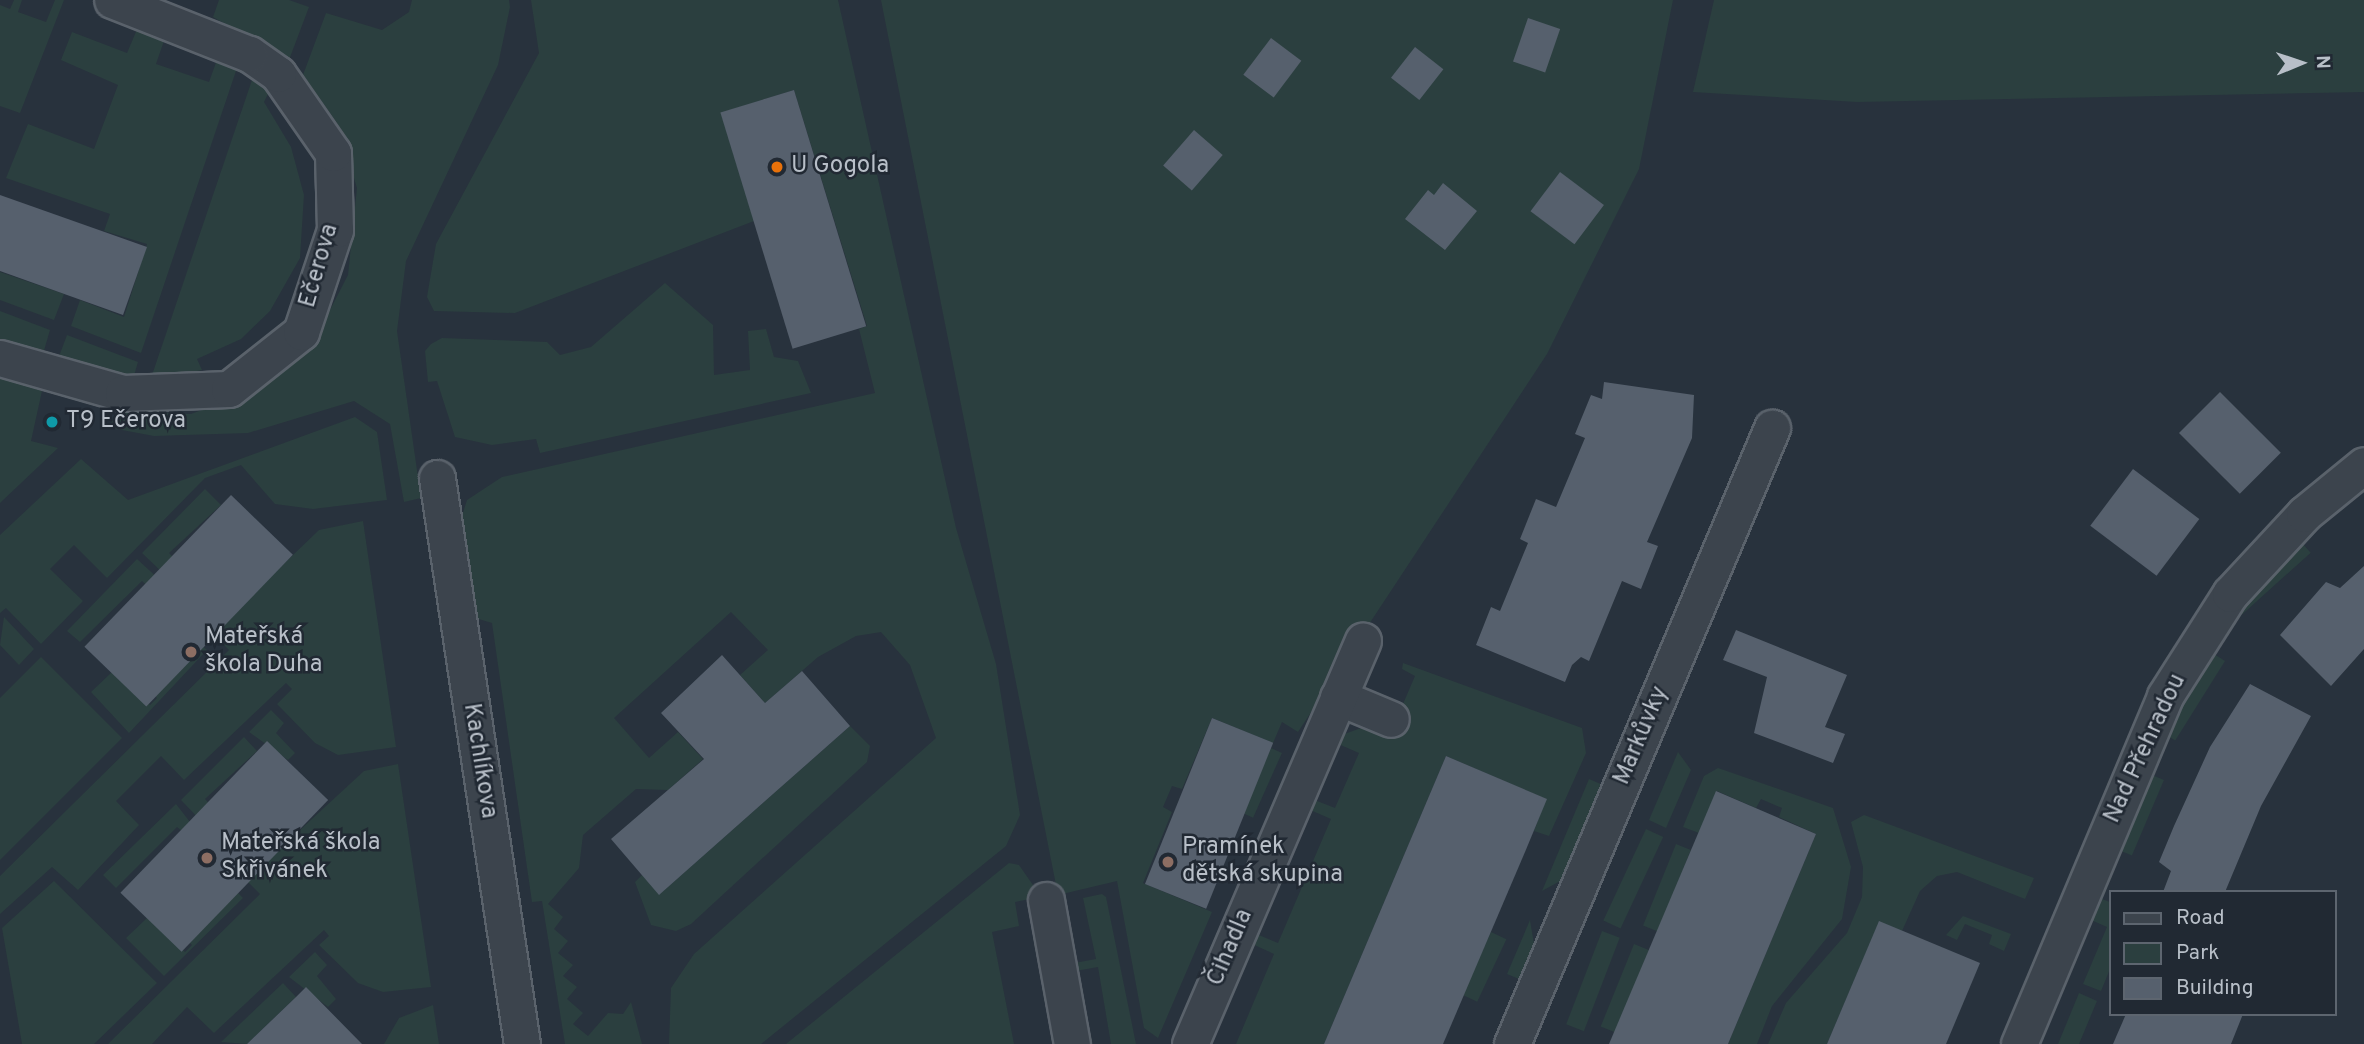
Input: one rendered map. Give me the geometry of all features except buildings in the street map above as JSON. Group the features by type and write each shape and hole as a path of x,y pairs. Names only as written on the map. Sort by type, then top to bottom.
{"street":[{"name":"Ečerova","path":"0,358 123,393 229,389 301,332 335,230 333,153 278,74 249,54 112,0"},
{"name":"Markůvky","path":"1512,1044 1772,429"},
{"name":"Nad Přehradou","path":"2019,1044 2165,696 2230,594 2304,514 2364,465"},
{"name":"Kachlíkova","path":"437,478 522,1044"},
{"name":"Čihadla","path":"1190,1044 1363,640"},
{"path":"1338,697 1391,719"},
{"path":"1046,900 1072,1044"}],"green space":[{"path":"14,0 22,0 18,12 46,22 55,0 64,0 20,113 0,106 0,5 10,9"},
{"path":"219,0 289,0 309,7 289,60 213,17"},
{"path":"412,0 509,0 510,7 498,65 406,261 397,331 421,498 404,502 390,424 354,401 248,433 154,436 106,427 122,412 191,414 245,394 315,339 348,275 357,188 337,123 303,75 326,13 382,30 409,12"},
{"path":"531,0 838,0 956,528 996,664 1020,815 1006,846 761,1044 669,1044 671,988 694,954 936,738 910,665 881,632 856,636 818,657 765,703 740,675 768,650 731,612 614,718 649,758 678,732 703,759 668,790 636,789 583,835 579,868 548,904 563,917 554,929 568,941 558,953 573,965 563,976 577,987 567,999 583,1013 573,1024 588,1036 608,1013 623,1014 631,1002 642,1044 565,1044 542,901 532,902 492,623 472,617 458,529 467,500 502,477 875,393 859,329 867,326 794,90 721,113 754,221 515,313 434,311 427,297 436,244 539,53"},
{"path":"881,0 1673,0 1639,169 1547,354 1298,732 1282,722 1273,743 1212,718 1182,789 1172,786 1163,807 1172,812 1143,883 1212,912 1158,1038 1144,1028 1117,881 1058,895"},
{"path":"1714,0 2364,0 2364,92 1857,102 1693,92"},
{"path":"138,27 165,38 156,64 209,82 218,57 238,65 141,353 71,326 80,300 124,317 147,244 104,231 110,214 6,178 28,124 94,149 118,85 61,60 72,32 127,53"},
{"path":"253,77 269,92 264,102 291,147 304,195 300,258 270,311 241,339 197,359 202,370 150,381"},
{"path":"0,272 64,294 54,320 0,300"},
{"path":"665,283 713,325 714,375 750,370 748,331 766,329 774,357 798,361 811,393 540,453 536,439 492,445 455,437 437,381 428,382 425,351 431,344 442,338 547,342 560,355 591,347"},
{"path":"0,311 50,330 43,354 0,341"},
{"path":"67,335 138,362 133,379 58,359"},
{"path":"0,377 42,391 31,441 58,448 0,503"},
{"path":"355,417 377,432 387,500 313,509 275,504 241,465 205,478 107,578 74,545 50,569 83,601 41,644 6,608 0,613 0,535 81,459 128,500"},
{"path":"205,489 221,505 169,553 179,563 166,576 142,553"},
{"path":"363,521 396,747 338,755 315,743 277,704 292,689 286,683 184,780 161,756 116,801 139,825 78,890 52,867 0,914 0,876 229,650 212,633 319,530"},
{"path":"2302,543 2311,553 2237,619 2228,609"},
{"path":"137,559 161,581 152,590 142,581 80,642 67,631"},
{"path":"4,617 34,649 19,665 0,645"},
{"path":"200,644 207,650 129,733 91,692 112,672 150,705 157,698 151,692"},
{"path":"2214,654 2225,661 2175,741 2164,734"},
{"path":"41,657 122,738 0,860 0,698"},
{"path":"1403,663 1582,728 1586,753 1549,836 1534,831 1546,799 1446,756 1324,1044 1236,1044 1274,954 1250,943 1254,933 1278,943 1331,819 1308,809 1312,799 1335,808 1359,753 1336,743 1339,736 1361,728 1387,736 1400,710 1391,705 1403,704 1415,676 1402,669"},
{"path":"271,710 284,723 276,733 295,753 288,760 249,732"},
{"path":"850,726 870,746 867,762 691,924 676,931 651,925 635,882 642,875 660,894"},
{"path":"244,737 257,751 205,799 215,810 202,822 181,800"},
{"path":"1271,748 1282,753 1253,818 1242,813"},
{"path":"1678,752 1691,770 1666,828 1649,820"},
{"path":"398,764 431,987 383,992 358,983 319,945 329,936 324,930 214,1033 187,1007 152,1044 108,1044 260,894 246,880 364,771"},
{"path":"1718,768 1833,808 1851,867 1842,919 1772,1006 1757,1044 1728,1044 1816,834 1779,817 1782,808 1761,799 1756,808 1717,791 1699,833 1683,827 1704,776"},
{"path":"2152,775 2164,780 2132,856 2120,850"},
{"path":"1589,779 1603,785 1562,880 1542,891"},
{"path":"176,804 190,822 188,836 177,827 116,888 103,875"},
{"path":"1864,815 2034,878 2025,899 1957,872 1937,876 1920,891 1902,931 1879,922 1827,1044 1768,1044 1786,1003 1847,933 1862,897 1863,867 1851,822"},
{"path":"1646,829 1663,837 1621,929 1603,921"},
{"path":"1676,844 1691,850 1658,932 1643,926"},
{"path":"1009,863 1019,865 1035,888 1030,899 1015,902 1019,926 992,932 1014,1044 786,1044"},
{"path":"54,881 157,983 94,1044 22,1044 2,928"},
{"path":"235,890 243,898 164,976 126,938 147,918 185,952 192,945 186,939"},
{"path":"1102,894 1106,897 1136,1044 1111,1044 1098,967 1070,972 1069,964 1096,959 1083,898"},
{"path":"2099,898 2108,901 2108,974 2101,991 2083,984 2107,927 2091,920"},
{"path":"1963,916 2011,934 2004,951 1989,944 1992,935 1965,924 1957,940 1946,935"},
{"path":"1530,920 1534,944 1519,979 1507,974"},
{"path":"1602,931 1620,938 1584,1031 1566,1024"},
{"path":"1491,932 1506,939 1477,1002 1462,995"},
{"path":"1634,944 1649,950 1615,1033 1601,1027"},
{"path":"315,952 327,965 317,976 336,999 328,1007 289,977"},
{"path":"283,983 296,997 247,1044 221,1042"},
{"path":"2079,993 2097,1001 2079,1044 2058,1044"},
{"path":"433,1005 439,1044 384,1044 399,1018"}],"place":[{"name":"U Gogola","path":"777,167"},
{"name":"T9 Ečerova","path":"52,422"},
{"name":"Mateřská škola Duha","path":"191,652"},
{"name":"Mateřská škola Skřivánek","path":"207,858"},
{"name":"Pramínek dětská skupina","path":"1168,862"}]}
